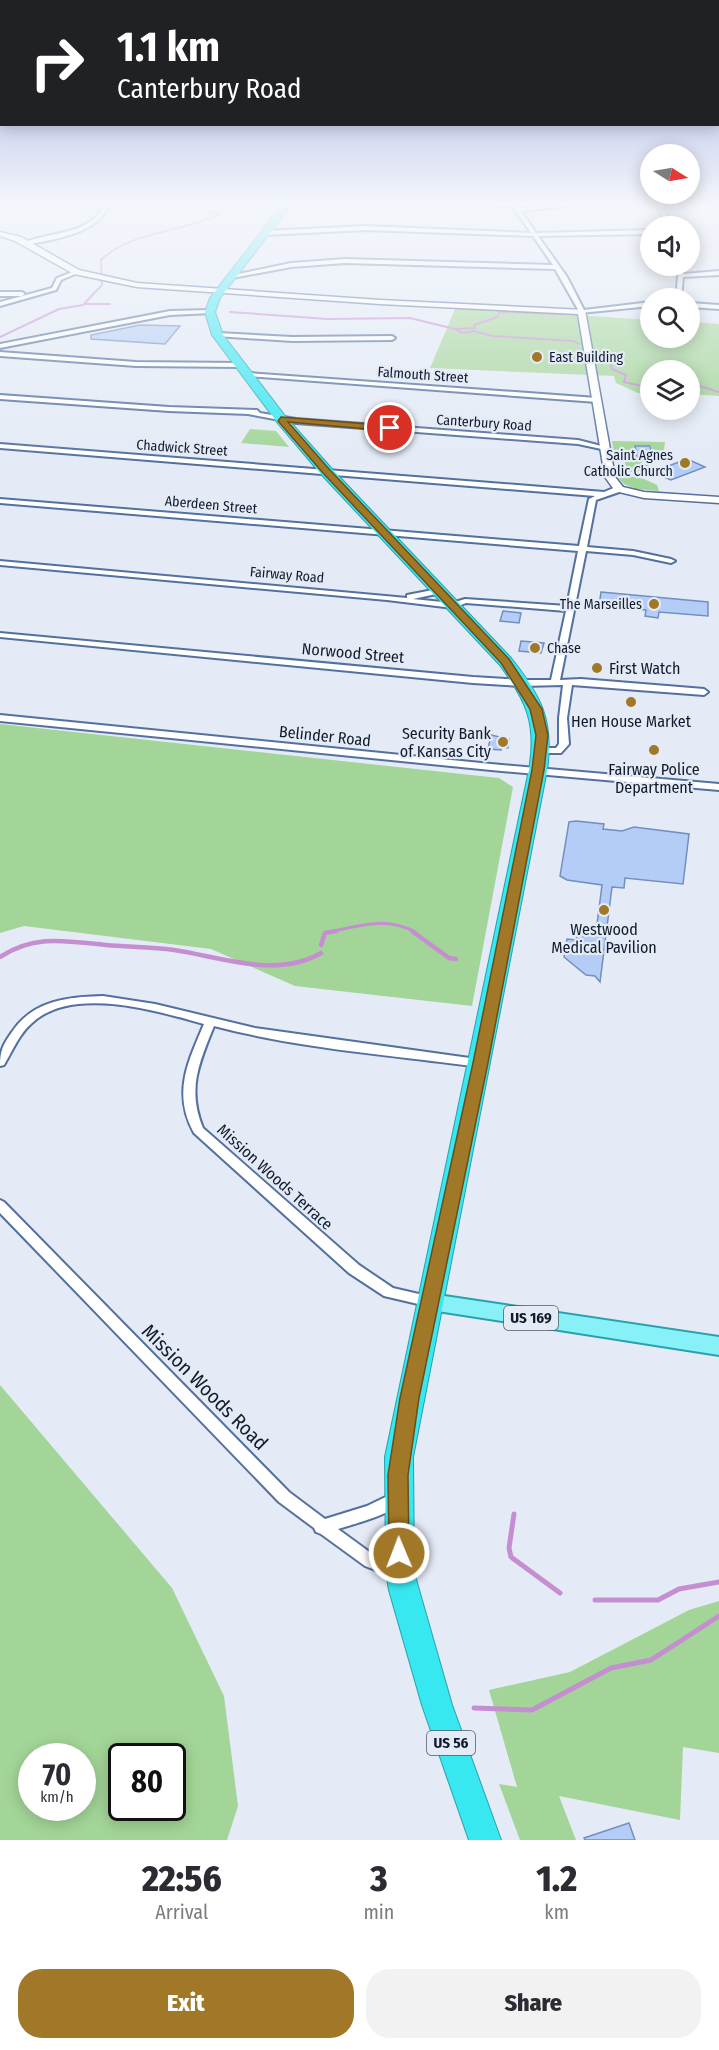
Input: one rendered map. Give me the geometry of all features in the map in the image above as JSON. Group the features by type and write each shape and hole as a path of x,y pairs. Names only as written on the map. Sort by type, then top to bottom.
{"highway":[{"path":"210,312 220,291"},
{"name":"US 56","path":"210,312 218,335 271,408 336,483 506,661 522,683 536,709 542,735 538,770 480,1063 401,1445 398,1497 400,1572 421,1656 485,1840"}],"main road":[{"path":"208,290 582,312 610,477 619,489 644,495 719,500"},
{"name":"US 169","path":"431,1302 719,1346"}],"street":[{"path":"2,304 51,290"},
{"path":"571,290 582,312 640,305"},
{"path":"3,294 37,294"},
{"path":"2,304 8,298 3,294"},
{"path":"700,306 719,307"},
{"path":"0,346 170,313 210,312"},
{"path":"218,335 275,339 392,338"},
{"path":"0,354 142,364 240,365"},
{"name":"Falmouth Street","path":"248,375 597,400"},
{"path":"0,397 251,413 271,408"},
{"name":"Canterbury Road","path":"251,413 281,419 578,442 606,448"},
{"name":"Canterbury Road","path":"578,442 604,437"},
{"name":"Chadwick Street","path":"0,446 603,494"},
{"path":"294,469 316,460"},
{"name":"Chadwick Street","path":"336,483 362,474"},
{"path":"555,682 593,499 619,489"},
{"name":"Aberdeen Street","path":"0,501 345,530 379,528 421,536 633,553 671,561"},
{"path":"345,530 379,528"},
{"name":"Aberdeen Street","path":"396,546 405,540 421,536"},
{"name":"Fairway Road","path":"0,563 453,606 465,601 570,609"},
{"path":"401,600 438,591"},
{"name":"Norwood Street","path":"0,635 522,683 568,682 704,692"},
{"path":"541,750 558,751 564,744 563,718 568,682"},
{"name":"Belinder Road","path":"0,718 719,787"},
{"path":"0,1062 24,1022 51,1005 75,1000 150,1008 253,1032 480,1063"},
{"name":"Mission Woods Terrace","path":"211,1021 195,1062 187,1092 190,1114 198,1130 354,1269 389,1292 431,1302"},
{"name":"Mission Woods Road","path":"0,1205 284,1497 321,1527 370,1561 400,1572"},
{"path":"321,1527 371,1512 398,1497"}],"green space":[{"path":"456,307 640,319 640,348 700,348 700,323 719,324 719,396 700,395 700,360 640,360 640,393 616,383 614,376 430,368"},
{"path":"250,429 276,431 289,447 241,443"},
{"path":"612,441 665,442 664,450 652,452 651,446 635,446 637,458 643,458 642,463 655,468 644,472 647,469 627,472 623,454 614,454"},
{"path":"622,475 644,479 657,485 659,491 636,489 624,484 617,477"},
{"path":"0,724 499,778 513,787 472,1006 295,986 211,949 24,926 0,933"},
{"path":"0,1385 172,1588 224,1696 238,1806 227,1840 0,1840"},
{"path":"719,1601 719,1753 683,1747 680,1820 559,1796 576,1840 520,1840 499,1784 517,1787 489,1690 570,1672 689,1610"}],"building":[{"path":"140,325 180,326 165,344 91,339 91,335"},
{"path":"635,446 650,446 652,458 637,458"},
{"path":"687,459 705,467 671,480 652,472"},
{"name":"The Marseilles","path":"601,592 708,602 708,616 659,612 658,618 645,616 646,610 599,606"},
{"path":"503,611 521,613 519,623 500,621"},
{"name":"Chase","path":"521,641 544,643 541,653 519,651"},
{"name":"Security Bank of Kansas City","path":"491,735 509,739 508,748 488,749"},
{"name":"Westwood Medical Pavilion","path":"569,822 604,824 603,829 622,831 634,827 689,834 683,884 625,878 624,888 612,887 600,982 595,976 586,975 564,957 567,939 576,940 577,935 585,936 586,931 596,932 602,885 567,880 560,876"},
{"path":"629,1823 635,1840 585,1840 584,1838"}],"waterway":[{"path":"0,337 59,309 83,305 97,290"},
{"path":"84,304 110,304"},
{"path":"230,312 328,319 410,318 455,329"},
{"path":"455,329 475,328 474,325 497,317 500,312 562,314"},
{"path":"455,329 463,333 474,331 492,336 574,341 579,344"},
{"path":"596,350 609,357 612,369 626,375 624,382 640,386"},
{"path":"700,386 719,392"},
{"path":"329,932 383,923 404,927 415,932"},
{"path":"321,945 325,933 336,931"},
{"path":"412,931 449,958 456,959"},
{"path":"0,957 26,945 51,941 165,949 248,964 267,965 304,961 321,953"},
{"path":"514,1514 509,1548 511,1557 560,1593"},
{"path":"595,1600 658,1600 679,1589 719,1582"},
{"path":"474,1708 532,1710 611,1668 651,1660 719,1616"}],"place":[{"name":"East Building","path":"537,357"},
{"name":"Saint Agnes Catholic Church","path":"685,463"},
{"name":"The Marseilles","path":"654,604"},
{"name":"Chase","path":"535,648"},
{"name":"First Watch","path":"597,668"},
{"name":"Hen House Market","path":"631,702"},
{"name":"Security Bank of Kansas City","path":"503,742"},
{"name":"Fairway Police Department","path":"654,750"},
{"name":"Westwood Medical Pavilion","path":"604,910"}],"route":[{"path":"390,428 281,419 326,471 506,661 522,683 536,709 542,735 538,770 480,1063 409,1398 399,1457 399,1553"}]}
